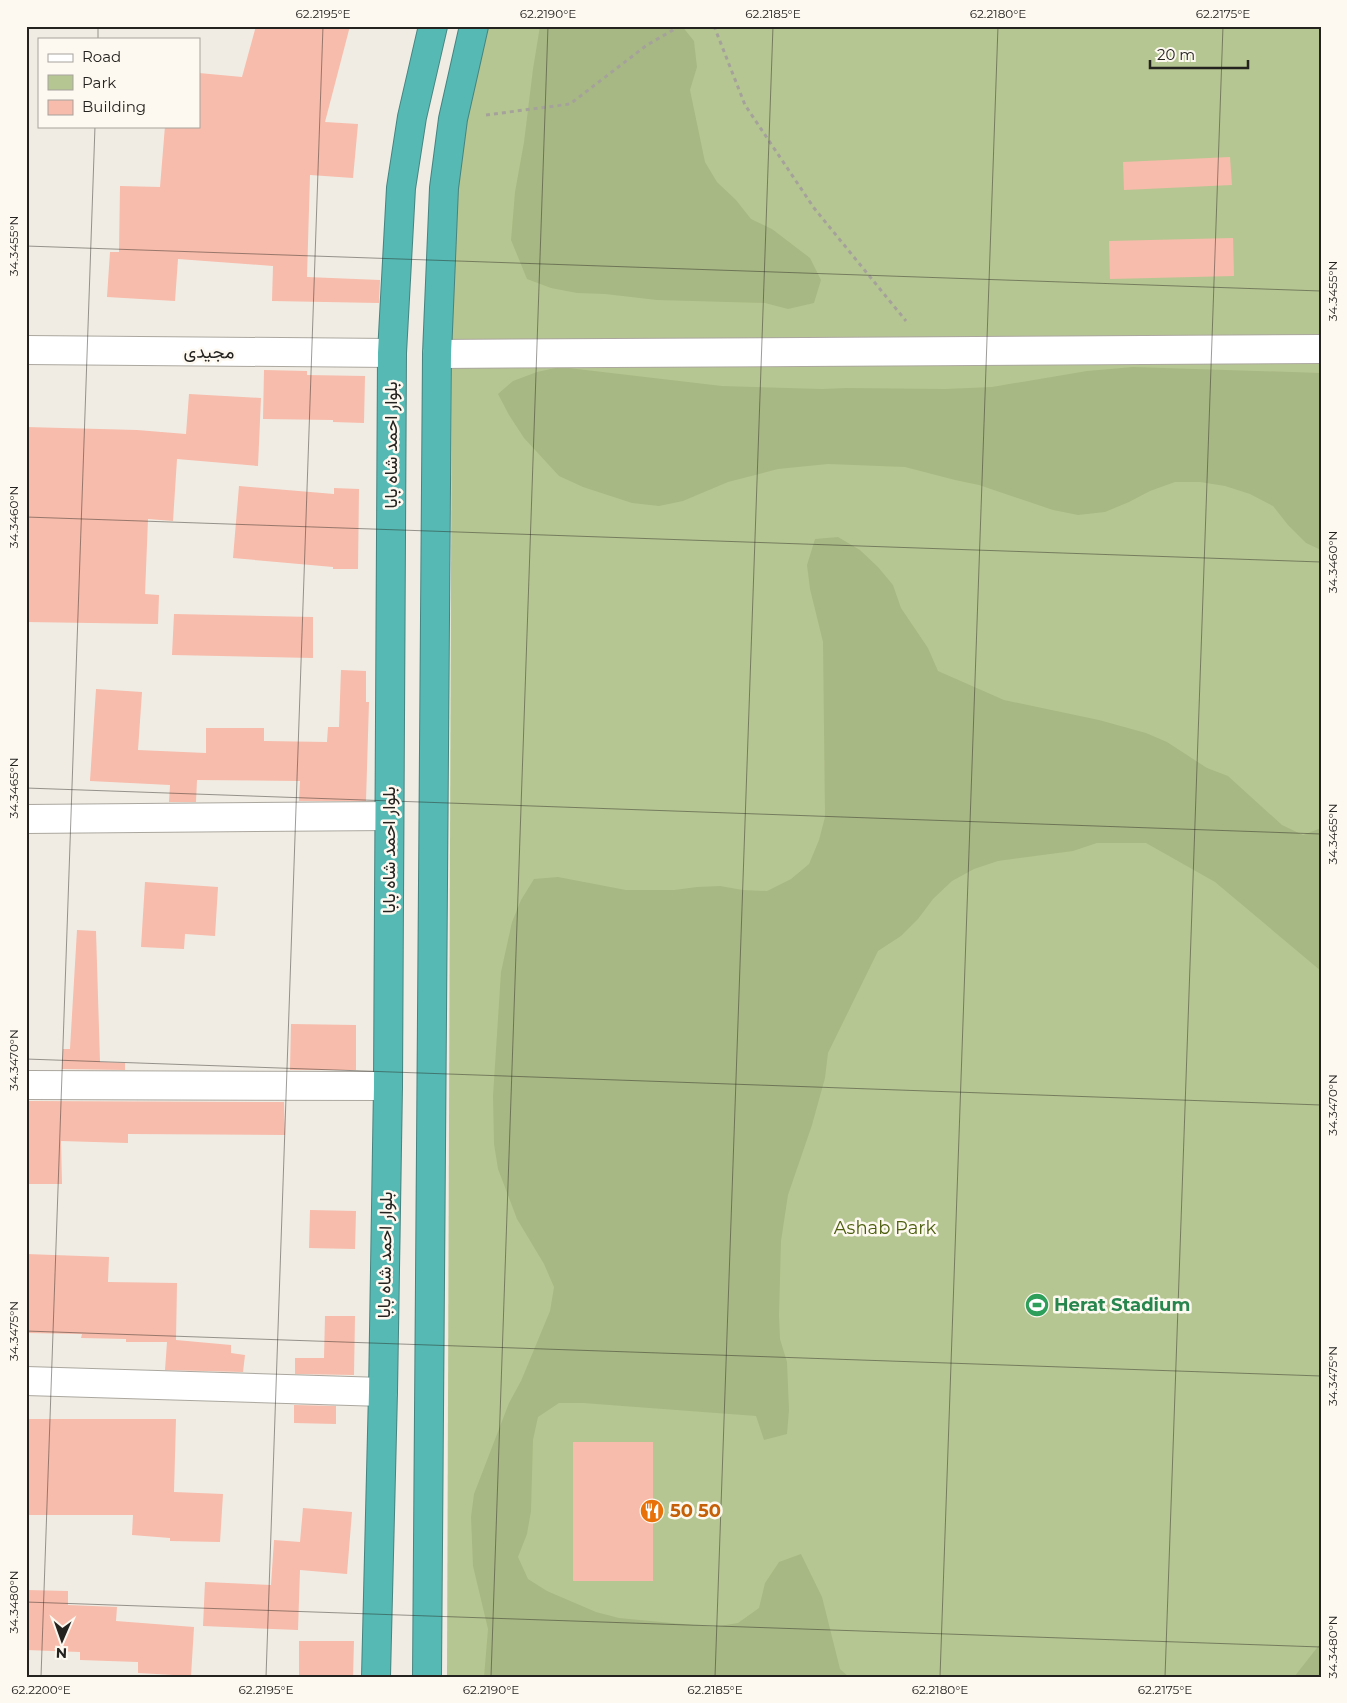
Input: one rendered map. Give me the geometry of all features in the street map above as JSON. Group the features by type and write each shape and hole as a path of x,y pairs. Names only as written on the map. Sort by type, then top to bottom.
{"highway":[{"name":"بلوار احمد شاه بابا","path":"376,1677 388,1086 392,353 401,188 412,117 433,26"},
{"path":"427,1677 437,354 444,188 453,120 474,26"}],"street":[{"path":"437,354 1321,349"},
{"name":"مجیدی","path":"26,350 392,353"},
{"path":"26,819 389,816"},
{"path":"26,1086 388,1086"},
{"path":"26,1381 383,1392"}],"path":[{"path":"453,120 570,104 646,45 680,26"},
{"path":"714,26 745,105 814,208 930,351"}],"green space":[{"name":"Ashab Park","path":"484,26 1321,26 1321,1677 447,1677 452,295 457,176"},
{"path":"540,26 682,26 694,41 697,67 690,90 705,162 717,182 736,200 751,219 772,229 810,258 821,280 814,303 788,309 765,303 657,300 577,293 551,288 527,279 511,240 515,192"},
{"path":"560,367 722,386 822,389 992,387 1087,371 1133,367 1321,373 1321,550 1306,543 1273,506 1250,494 1225,486 1200,482 1175,482 1150,491 1105,512 1078,515 1053,510 979,485 905,467 828,464 778,469 728,482 683,501 659,506 632,503 583,487 559,476 524,438 498,394 513,381 537,372"},
{"path":"838,537 860,550 893,585 901,608 928,648 938,671 1004,700 1099,720 1146,733 1167,742 1207,768 1228,776 1282,825 1303,835 1321,828 1321,971 1215,882 1146,843 1097,843 1073,851 998,861 974,869 952,881 933,899 918,919 901,936 878,951 828,1053 825,1078 812,1125 788,1195 781,1241 779,1315 780,1339 787,1362 789,1410 787,1434 764,1440 756,1416 583,1403 559,1403 538,1417 533,1440 531,1511 527,1534 518,1557 528,1579 547,1591 596,1612 619,1618 714,1627 738,1623 759,1608 765,1583 779,1562 801,1554 822,1597 840,1669 849,1677 484,1677 488,1629 473,1566 471,1517 474,1494 509,1403 521,1381 550,1311 554,1287 544,1264 517,1219 498,1169 494,1144 493,1096 501,972 512,922 521,900 534,879 558,877 626,890 674,890 720,886 743,890 767,891 791,879 809,864 819,840 825,817 823,642 810,589 807,565 815,539"},
{"path":"1321,1642 1321,1677 1294,1677 1320,1644"}],"building":[{"path":"256,26 350,26 325,122 358,124 353,178 310,175 307,277 380,280 379,303 272,301 273,266 178,259 175,301 107,297 110,252 119,252 120,186 160,187 165,128 200,128 200,73 242,77"},
{"path":"1230,157 1232,185 1124,190 1123,162"},
{"path":"1233,238 1234,276 1110,279 1109,241"},
{"path":"264,370 307,371 307,375 365,376 364,423 333,422 333,420 263,419"},
{"path":"189,394 261,398 258,466 177,459 173,521 148,519 145,594 159,595 158,624 26,622 26,427 137,430 186,434"},
{"path":"239,486 334,494 334,488 359,489 358,569 333,569 333,567 233,558"},
{"path":"174,614 313,617 313,658 172,655"},
{"path":"341,670 366,671 366,702 369,702 366,801 299,801 300,781 197,780 196,802 169,802 170,785 90,781 96,689 142,692 138,750 206,753 206,728 264,728 264,741 327,742 328,727 339,727"},
{"path":"145,882 218,887 215,936 185,934 184,949 141,947"},
{"path":"77,930 96,931 100,1062 125,1063 125,1070 62,1069 63,1049 70,1049"},
{"path":"291,1024 356,1025 356,1070 290,1070"},
{"path":"29,1101 284,1102 285,1135 128,1134 128,1143 61,1141 62,1184 26,1184 26,1150 29,1150"},
{"path":"310,1210 356,1211 355,1249 309,1248"},
{"path":"26,1254 109,1257 108,1282 177,1283 176,1340 231,1345 231,1353 245,1355 243,1372 165,1370 167,1342 126,1342 126,1339 81,1338 82,1334 26,1333"},
{"path":"325,1316 355,1316 354,1375 295,1374 295,1358 324,1358"},
{"path":"294,1405 336,1406 336,1424 294,1423"},
{"path":"26,1419 176,1419 174,1492 223,1494 220,1542 170,1541 170,1538 132,1535 133,1515 26,1515"},
{"path":"573,1442 653,1442 653,1581 573,1581"},
{"path":"303,1508 352,1512 347,1574 300,1570 298,1630 203,1626 205,1582 271,1585 274,1540 300,1542"},
{"path":"26,1590 68,1591 68,1605 117,1607 116,1621 194,1627 191,1676 138,1673 138,1662 80,1660 80,1652 26,1650"},
{"path":"299,1641 354,1641 353,1677 299,1677"}],"place":[{"name":"Herat Stadium","path":"1037,1305"},
{"name":"50 50","path":"652,1511"}]}
